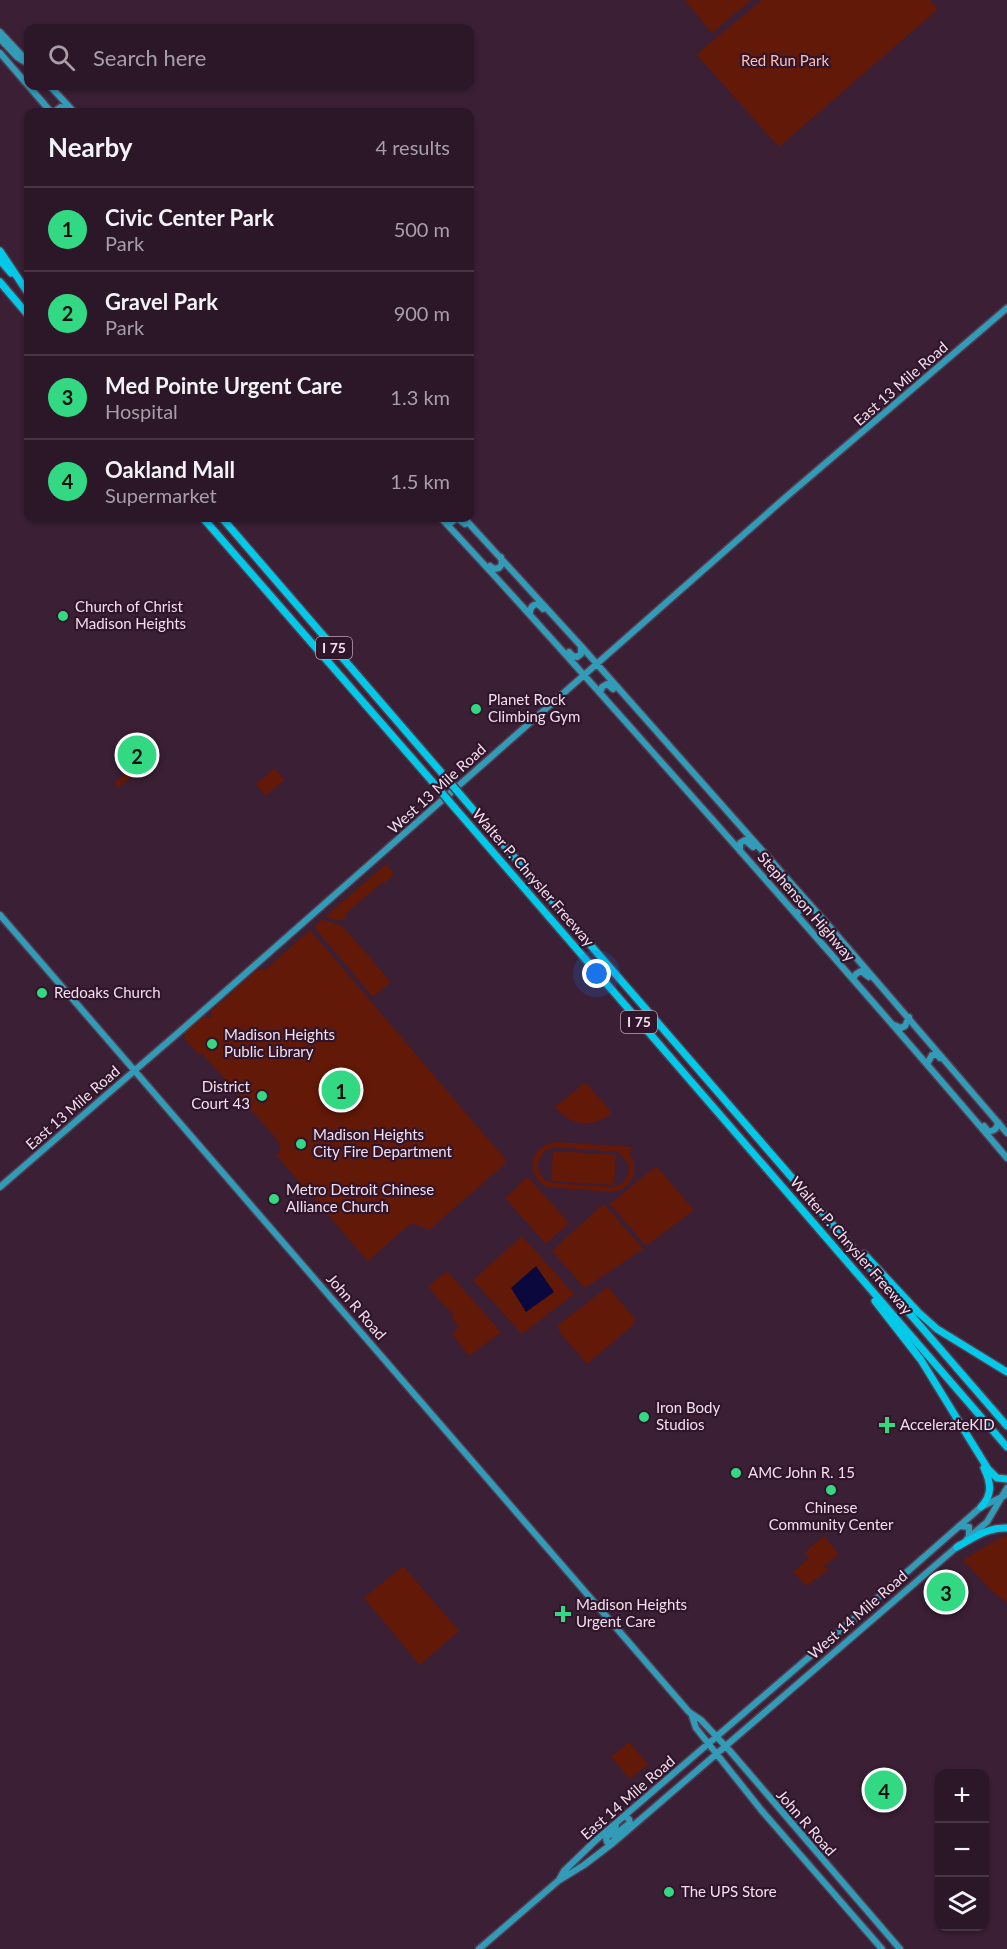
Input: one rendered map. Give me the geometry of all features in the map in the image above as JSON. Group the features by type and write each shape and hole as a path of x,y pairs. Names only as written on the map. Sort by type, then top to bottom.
{"highway":[{"path":"0,251 24,287"},
{"path":"0,260 24,288"},
{"path":"0,282 24,310"},
{"name":"Walter P. Chrysler Freeway","path":"206,522 1007,1447"},
{"name":"Walter P. Chrysler Freeway","path":"225,522 1007,1426"},
{"path":"845,1239 861,1251 936,1329 1007,1372"},
{"path":"846,1261 921,1360 994,1476 1007,1479"},
{"path":"980,1457 990,1487 988,1499 981,1507"},
{"path":"957,1547 995,1528 1007,1528"}],"main road":[{"path":"0,32 24,59"},
{"path":"0,39 17,57 24,61"},
{"path":"0,53 24,80"},
{"path":"20,76 24,79"},
{"path":"33,90 49,108"},
{"path":"54,90 70,108"},
{"name":"East 13 Mile Road","path":"810,478 1007,308"},
{"name":"West 13 Mile Road","path":"135,1070 810,478"},
{"path":"445,522 537,622 549,630 573,656 580,655 581,646"},
{"path":"463,522 469,529 475,529"},
{"path":"468,522 571,635"},
{"path":"478,557 496,569 501,565 501,557"},
{"path":"530,613 531,607 539,605 565,633 571,635"},
{"name":"Stephenson Highway","path":"537,622 894,1025 1007,1158"},
{"name":"Stephenson Highway","path":"571,635 909,1017 1007,1133"},
{"path":"600,693 604,685 609,684 638,716 646,720"},
{"path":"630,726 679,778 687,778 690,770"},
{"path":"740,851 740,843 746,840 775,872 786,878"},
{"path":"795,913 803,909 807,901"},
{"name":"John R Road","path":"0,915 692,1716 696,1728 730,1772 882,1949"},
{"path":"853,979 858,972 864,972 889,1001 897,1004"},
{"path":"894,1025 904,1027 909,1017"},
{"path":"927,1064 930,1056 937,1055 964,1087 972,1091"},
{"name":"East 13 Mile Road","path":"0,1187 135,1070"},
{"path":"950,1091 988,1131 995,1130 998,1122"},
{"name":"West 14 Mile Road","path":"725,1746 987,1522 1007,1488"},
{"name":"West 14 Mile Road","path":"717,1737 981,1507 1004,1496"},
{"path":"959,1526 969,1527 969,1537"},
{"path":"920,1560 927,1562 926,1573"},
{"path":"891,1586 889,1594 891,1603"},
{"path":"881,1595 883,1602 881,1611"},
{"path":"812,1654 813,1670"},
{"path":"779,1682 780,1690 786,1693"},
{"path":"766,1694 774,1696 773,1704"},
{"name":"John R Road","path":"692,1716 701,1720 717,1737 900,1949"},
{"name":"East 14 Mile Road","path":"558,1881 564,1871 595,1841 717,1737"},
{"name":"East 14 Mile Road","path":"479,1949 558,1881 613,1843 725,1746"},
{"path":"730,1772 736,1766 744,1768"},
{"path":"653,1808 648,1802 666,1786 668,1780"},
{"path":"617,1822 615,1830 606,1838 607,1842 613,1843 617,1833 630,1822 624,1816"},
{"path":"770,1820 777,1823 789,1820"},
{"path":"785,1836 792,1831 801,1835"},
{"path":"584,1865 580,1859 591,1849 595,1841"},
{"path":"825,1883 835,1883 837,1876"},
{"path":"840,1900 844,1892 852,1894"}],"green space":[{"path":"685,0 751,0 712,33"},
{"name":"Red Run Park","path":"762,0 930,0 938,9 779,147 698,56 698,53"},
{"path":"133,731 159,762 140,778 136,773 118,788 114,783 131,768 114,748"},
{"path":"275,768 284,780 266,796 256,784"},
{"path":"386,864 394,873 386,883 384,881 344,915 346,918 338,920 326,916"},
{"path":"322,919 343,927 391,982 373,997 314,927"},
{"path":"310,930 505,1159 505,1164 429,1230 411,1223 368,1261 276,1155 279,1154 280,1143 202,1053 198,1054 185,1039 184,1032 202,1016 210,1018 212,1010 258,969 265,970"},
{"path":"583,1084 587,1084 612,1113 597,1121 582,1123 568,1118 555,1107"},
{"path":"551,1143 632,1147 631,1152 628,1153 634,1162 634,1175 629,1184 621,1190 610,1192 546,1187 536,1177 533,1164 536,1153","holes":["556,1147 618,1152 628,1163 629,1171 624,1181 617,1186 552,1183 545,1180 539,1173 538,1161 546,1150"]},
{"path":"553,1151 616,1155 614,1185 551,1181"},
{"path":"655,1167 694,1210 646,1246 610,1204"},
{"path":"528,1177 569,1223 546,1244 505,1198"},
{"path":"602,1205 605,1205 643,1249 585,1288 552,1251"},
{"path":"522,1236 574,1294 522,1334 473,1280"},
{"path":"447,1271 501,1332 469,1356 452,1333 459,1327 452,1318 454,1316 428,1287"},
{"path":"608,1287 635,1319 632,1326 587,1364 559,1331 558,1325"},
{"path":"824,1536 839,1554 824,1566 828,1570 806,1586 793,1572 809,1558 805,1552"},
{"path":"1007,1536 1007,1602 993,1592 963,1560 1001,1537"},
{"path":"403,1566 459,1631 420,1665 364,1598"},
{"path":"629,1742 648,1764 630,1779 611,1757"}],"shaded area":[{"path":"536,1266 554,1292 526,1312 511,1288"}],"place":[{"name":"Church of Christ Madison Heights","path":"63,616"},
{"name":"Planet Rock Climbing Gym","path":"476,709"},
{"name":"Gravel Park","path":"137,755"},
{"name":"Redoaks Church","path":"42,993"},
{"name":"Madison Heights Public Library","path":"212,1044"},
{"name":"Civic Center Park","path":"341,1090"},
{"name":"District Court 43","path":"262,1096"},
{"name":"Madison Heights City Fire Department","path":"301,1144"},
{"name":"Metro Detroit Chinese Alliance Church","path":"274,1199"},
{"name":"Iron Body Studios","path":"644,1417"},
{"name":"AccelerateKID","path":"887,1425"},
{"name":"AMC John R. 15","path":"736,1473"},
{"name":"Chinese Community Center","path":"831,1490"},
{"name":"Med Pointe Urgent Care","path":"946,1592"},
{"name":"Madison Heights Urgent Care","path":"563,1614"},
{"name":"Oakland Mall","path":"884,1790"},
{"name":"The UPS Store","path":"669,1892"}]}
